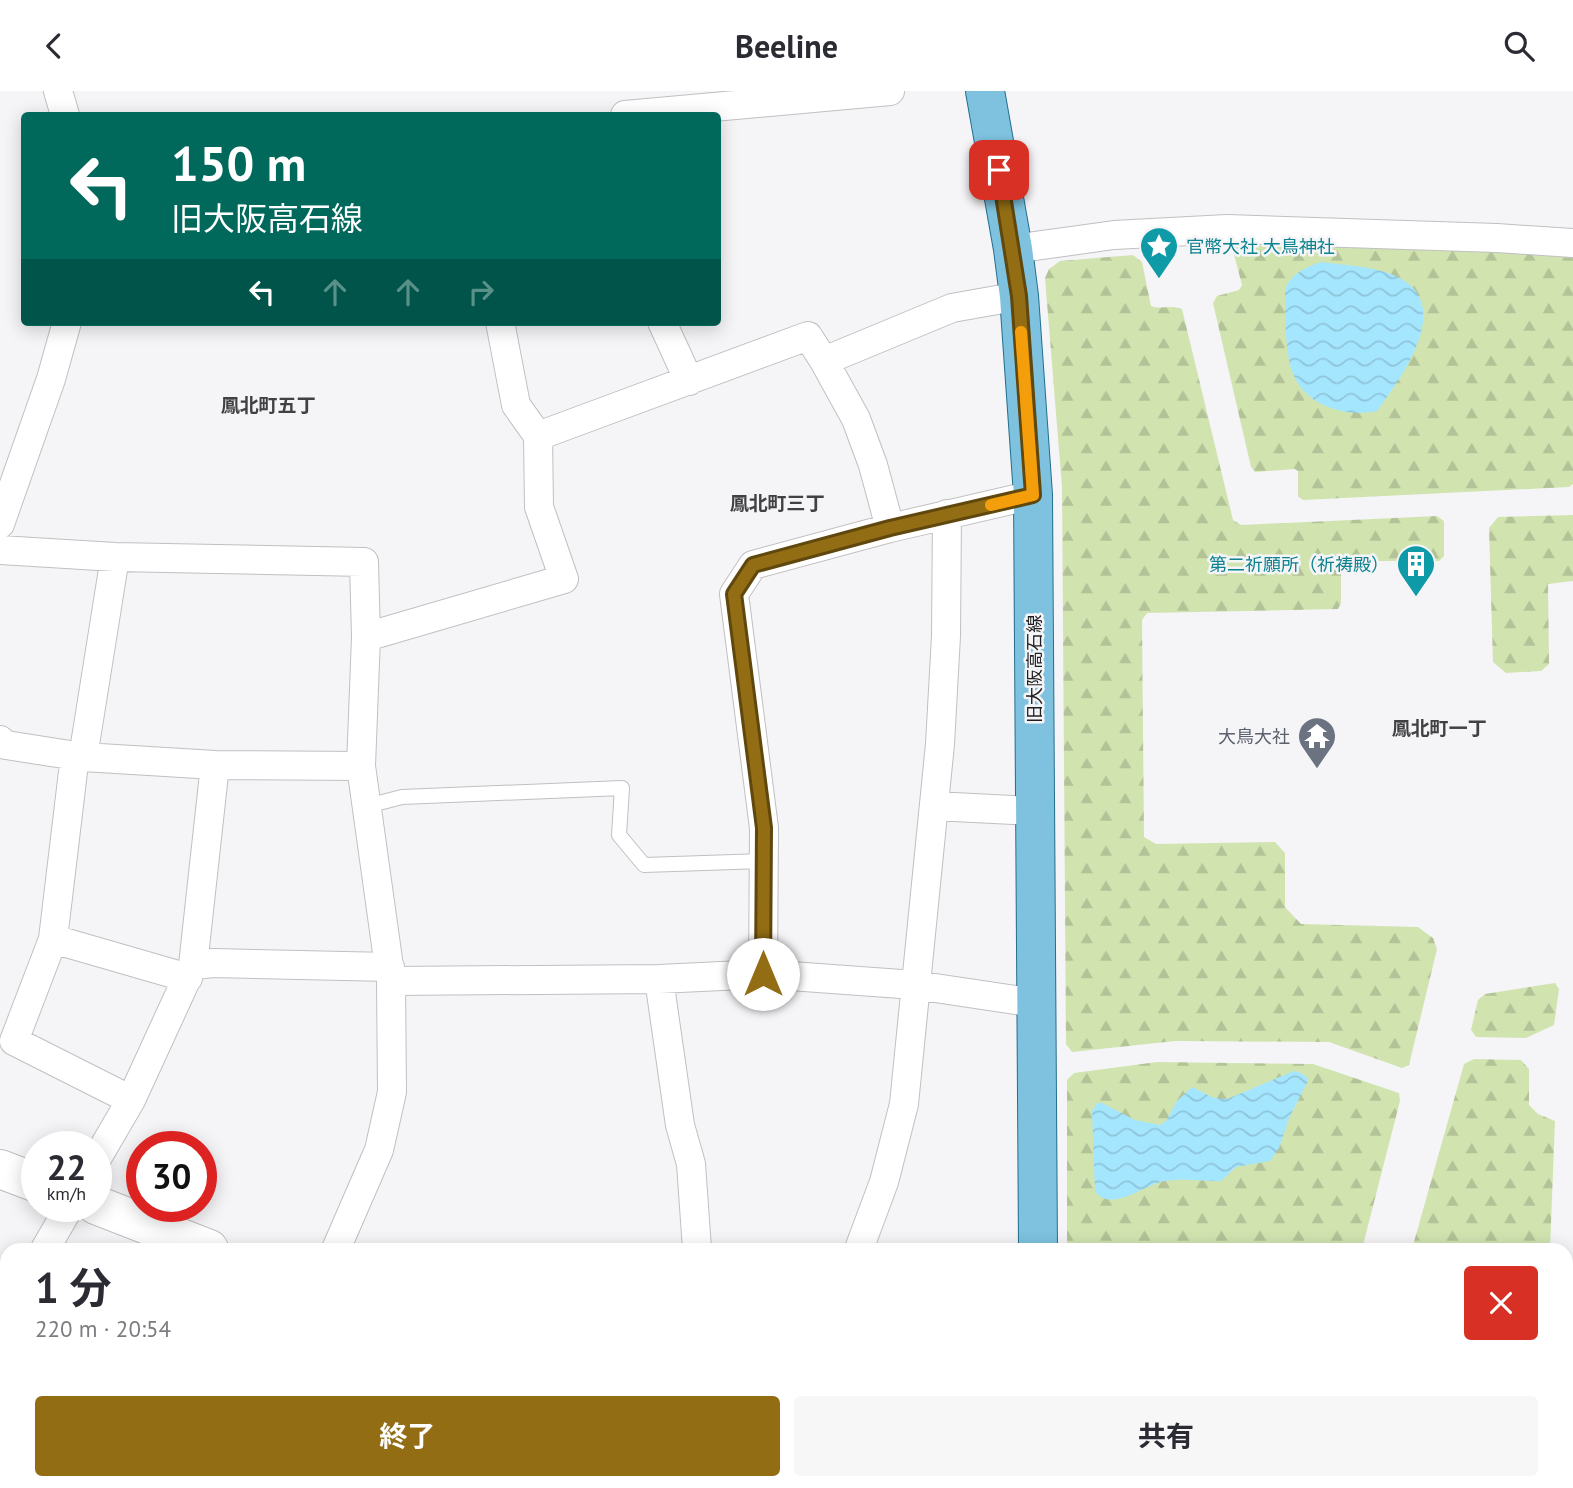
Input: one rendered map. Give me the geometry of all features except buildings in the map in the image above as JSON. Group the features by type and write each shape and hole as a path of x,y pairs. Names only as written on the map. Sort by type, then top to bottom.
{"main road":[{"name":"旧大阪高石線","path":"985,91 1019,296 1033,495 1038,1243"}],"street":[{"path":"58,91 64,112"},
{"path":"647,112 748,98 890,91"},
{"path":"1013,249 1114,235 1227,229 1573,243"},
{"path":"824,361 952,308 1019,296"},
{"path":"0,524 51,379 66,326"},
{"path":"366,637 564,579 539,506 538,436 516,405 501,326"},
{"path":"664,326 689,381"},
{"path":"538,436 808,336 856,419 873,465 890,528"},
{"path":"763,974 764,828 734,594 753,565 890,528 1033,495"},
{"path":"861,1243 884,1181 904,1104 940,744 946,636 947,514"},
{"path":"0,549 115,557 364,562 366,637 361,766 391,974 392,1092 379,1150 339,1243"},
{"path":"115,557 79,756 53,939 14,1041 131,1100"},
{"path":"0,740 6,745 79,756 215,765 361,766"},
{"path":"112,1133 131,1100 190,972 215,765"},
{"path":"934,806 1035,811"},
{"path":"53,939 190,972 214,963 391,974 659,979 763,974 915,985 1036,1003"},
{"path":"659,979 680,1125 691,1164 697,1243"},
{"path":"0,1169 21,1177"},
{"path":"112,1211 194,1243"},
{"path":"49,1243 61,1222"}],"lane":[{"path":"367,806 402,797 622,788 619,835 644,865 764,861"}],"green space":[{"path":"1236,242 1506,251 1573,258 1573,484 1569,487 1303,500 1298,496 1298,471 1295,469 1255,472 1251,467 1213,303 1217,296 1239,290 1242,285 1232,247"},
{"path":"1133,255 1142,262 1151,306 1182,309 1233,520 1241,525 1437,516 1444,521 1444,556 1439,561 1348,561 1341,564 1341,603 1338,609 1147,613 1142,620 1144,837 1156,844 1275,842 1285,853 1285,907 1301,924 1418,927 1433,938 1437,949 1409,1065 1402,1068 1329,1042 1175,1041 1072,1052 1066,1044 1062,487 1045,278 1049,269 1060,261"},
{"path":"1573,515 1573,581 1548,584 1549,664 1541,671 1506,673 1493,662 1489,528 1498,517"},
{"path":"1555,983 1559,989 1554,1025 1526,1038 1476,1037 1471,1030 1478,1000 1485,994"},
{"path":"1474,1059 1521,1060 1529,1069 1529,1105 1538,1114 1555,1121 1550,1243 1414,1243 1464,1064"},
{"path":"1157,1062 1313,1064 1399,1093 1400,1101 1364,1243 1067,1243 1067,1080 1074,1073"}],"water":[{"path":"1321,262 1365,267 1387,273 1406,282 1418,295 1423,311 1422,328 1416,347 1377,411 1352,412 1327,406 1305,393 1292,371 1285,319 1285,290 1295,275"},
{"path":"1294,1071 1308,1078 1307,1083 1289,1118 1279,1148 1270,1161 1236,1167 1221,1181 1165,1181 1119,1199 1110,1200 1095,1191 1092,1111 1097,1103 1135,1120 1160,1125 1166,1121 1177,1101 1192,1087 1214,1098 1227,1099"}],"slow traffic":[{"path":"991,505 1033,495 1021,332"}],"place":[{"name":"官幣大社 大鳥神社","path":"1159,280"},
{"name":"第二祈願所（祈祷殿）","path":"1416,598"},
{"name":"大鳥大社","path":"1317,770"}],"district":[{"name":"鳳北町五丁","path":"268,405"},
{"name":"鳳北町三丁","path":"777,503"},
{"name":"鳳北町一丁","path":"1439,728"}],"route":[{"path":"763,974 764,828 734,594 753,565 890,528 1033,495 1019,296 999,170"}]}
